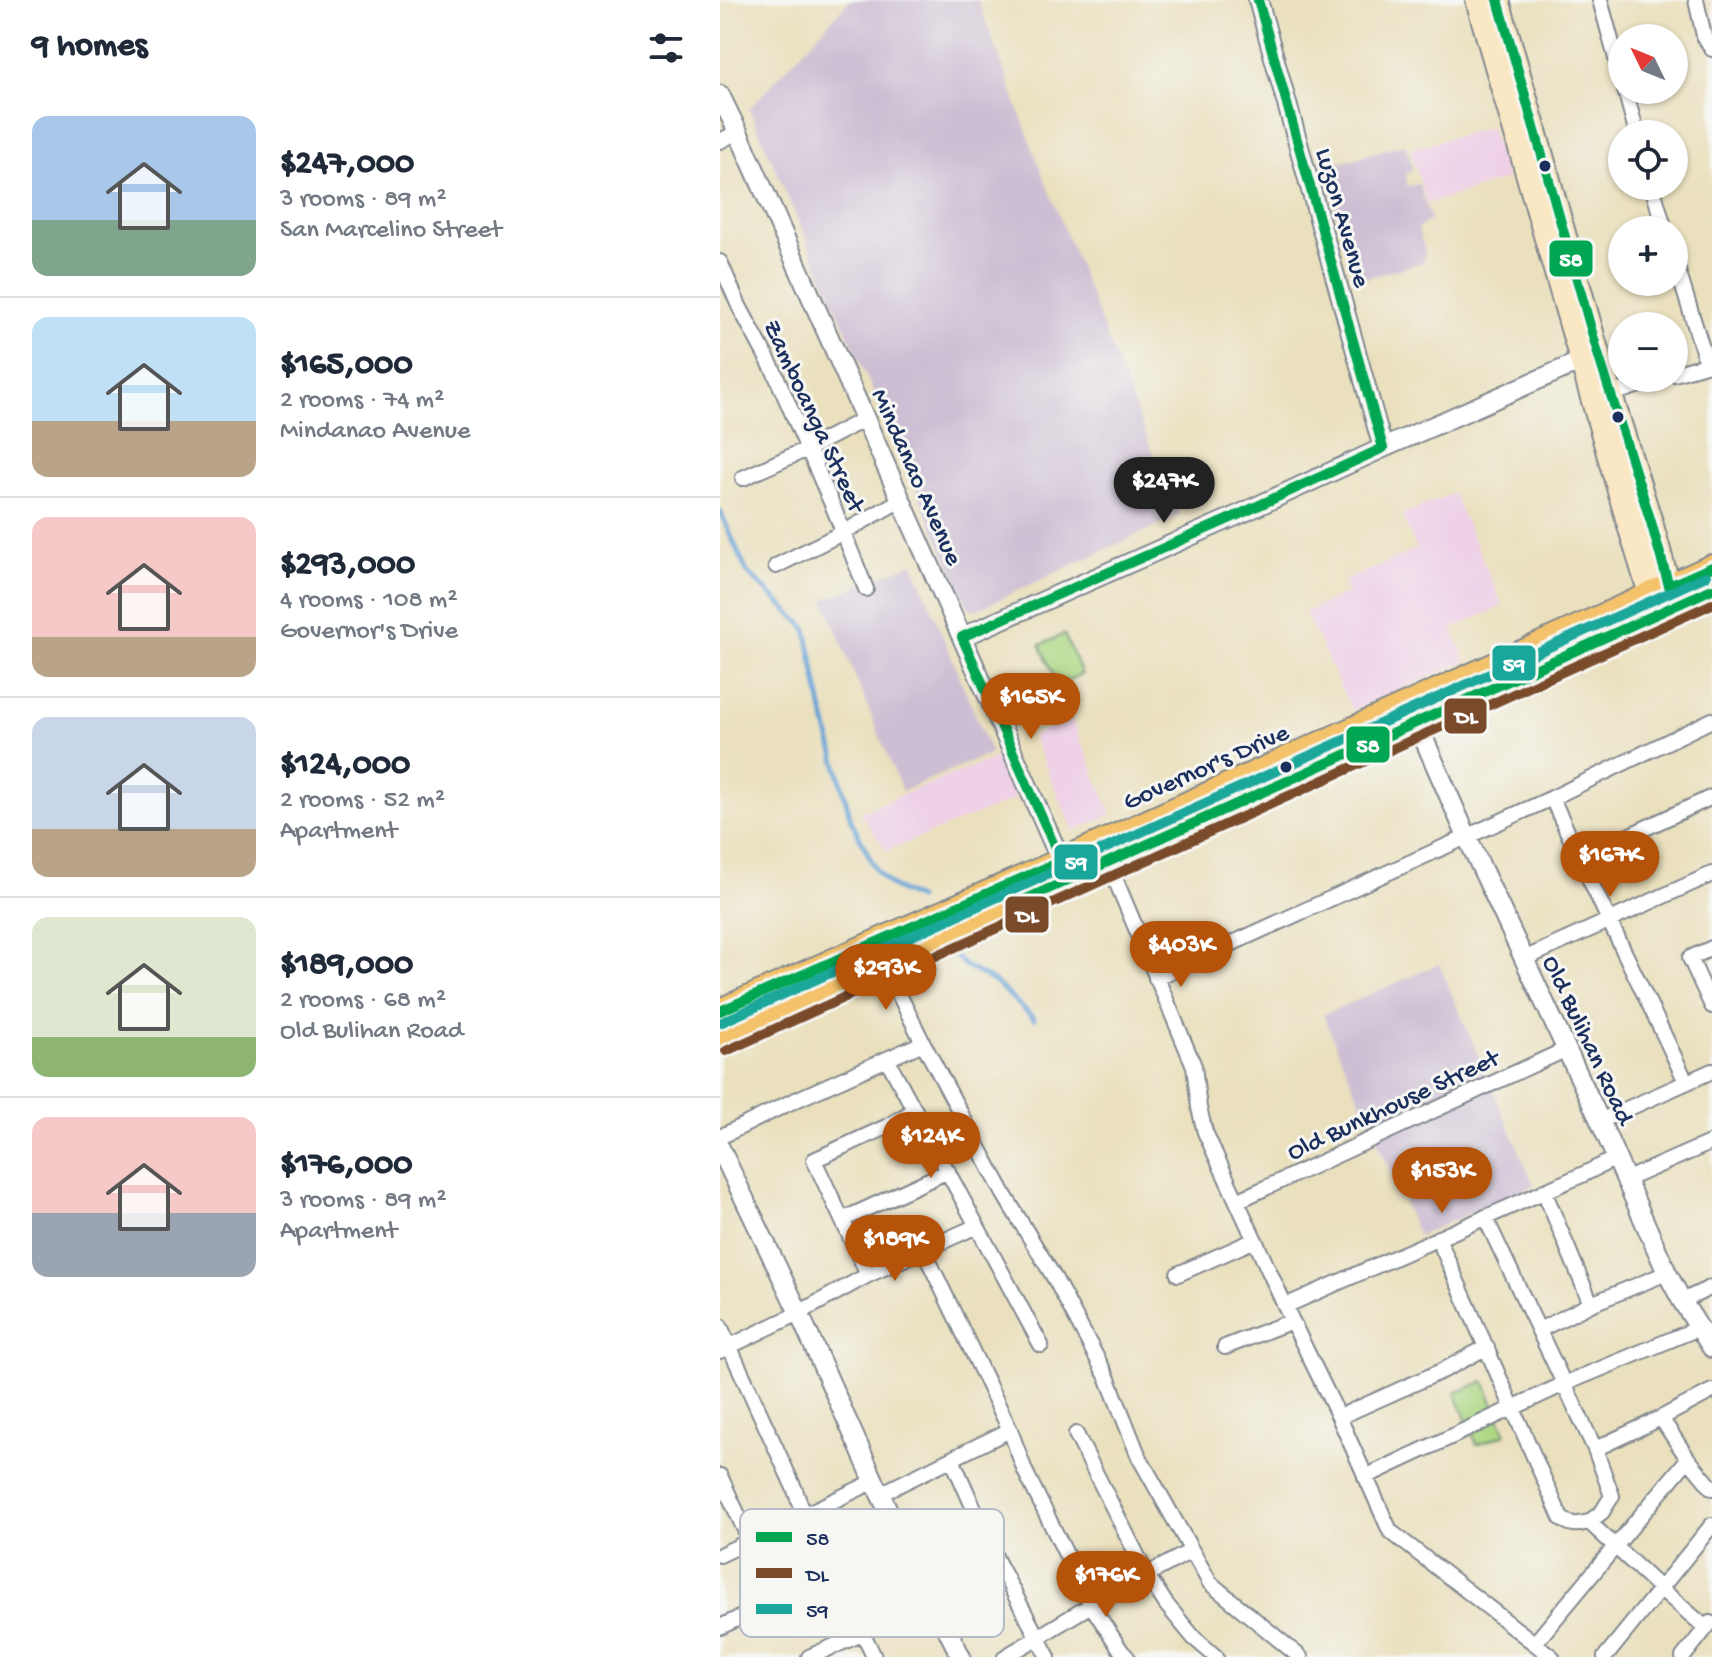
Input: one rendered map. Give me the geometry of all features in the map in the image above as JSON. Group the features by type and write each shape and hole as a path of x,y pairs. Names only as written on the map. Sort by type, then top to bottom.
{"highway":[{"name":"Governor's Drive","path":"720,1011 1065,870 1662,596 1712,567"},
{"name":"Governor's Drive","path":"1662,596 1712,589"},
{"name":"Governor's Drive","path":"721,1034 884,964 1065,870 1108,862 1412,713"}],"main road":[{"path":"1477,0 1601,397 1651,522 1662,596"},
{"path":"1498,0 1590,359"}],"street":[{"name":"Luzon Avenue","path":"1258,0 1383,448"},
{"path":"1600,0 1608,29"},
{"path":"1696,0 1704,36 1712,49"},
{"name":"Mindanao Avenue","path":"720,95 1065,870"},
{"path":"720,141 738,132"},
{"name":"Zamboanga Street","path":"720,262 739,306 774,371 866,589"},
{"path":"1687,296 1709,363 1688,370"},
{"path":"962,637 1383,448 1590,359"},
{"path":"1601,397 1617,392"},
{"path":"743,478 865,419"},
{"path":"776,566 901,500"},
{"name":"Old Bulihan Road","path":"1412,713 1667,1273 1712,1348"},
{"path":"1156,978 1552,798 1712,720"},
{"path":"1579,859 1712,797"},
{"path":"1552,798 1686,1082"},
{"path":"1108,862 1194,1066 1205,1132 1390,1531 1552,1657"},
{"path":"1524,959 1712,874"},
{"path":"1712,948 1690,958 1712,1006"},
{"path":"884,964 1005,1196 1055,1279 1108,1379 1139,1457 1210,1583 1300,1657"},
{"path":"720,1137 923,1043"},
{"name":"Old Bunkhouse Street","path":"1237,1201 1567,1049"},
{"path":"887,1059 1041,1345"},
{"path":"1600,1121 1712,1071"},
{"path":"868,1275 814,1160 915,1110"},
{"path":"1625,1180 1712,1142"},
{"path":"720,1148 888,1509"},
{"path":"1285,1306 1616,1158"},
{"path":"842,1220 948,1171"},
{"path":"1544,1191 1591,1304"},
{"path":"1438,1238 1561,1518 1575,1525 1589,1522 1602,1512 1612,1496 1595,1449 1485,1217"},
{"path":"725,1348 799,1313 868,1275 977,1226"},
{"path":"1178,1274 1255,1240"},
{"path":"924,1251 1010,1430 1025,1471 1091,1605 1127,1657"},
{"path":"1539,1330 1591,1304 1667,1273"},
{"path":"1682,1301 1712,1287"},
{"path":"1225,1347 1292,1321"},
{"path":"720,1326 725,1348 795,1490 801,1509"},
{"path":"1365,1477 1564,1384 1699,1328"},
{"path":"1339,1417 1444,1370 1487,1347"},
{"path":"1595,1449 1712,1391"},
{"path":"1661,1418 1712,1488"},
{"path":"817,1509 952,1459 1010,1430"},
{"path":"1076,1434 1147,1575 1194,1638 1216,1657"},
{"path":"952,1459 974,1509"},
{"path":"1535,1643 1688,1459"},
{"path":"720,1476 740,1519"},
{"path":"1589,1522 1661,1589 1709,1624 1683,1657"},
{"path":"1605,1657 1712,1525"},
{"path":"720,1555 740,1546"},
{"path":"1005,1657 1091,1605 1191,1551"},
{"path":"1004,1575 1048,1657"},
{"path":"720,1627 740,1618"},
{"path":"809,1657 855,1637"},
{"path":"866,1637 874,1657"},
{"path":"951,1637 961,1657"}],"shaded area":[{"path":"850,0 978,0 1042,173 1180,515 976,610 968,607 749,109"},
{"path":"1490,127 1507,179 1427,204 1410,149"},
{"path":"1405,144 1413,168 1406,175 1407,186 1419,184 1431,220 1418,228 1425,251 1423,262 1356,281 1324,167"},
{"path":"1453,493 1503,606 1452,629 1466,661 1352,711 1305,612 1348,593 1344,581 1417,549 1402,515"},
{"path":"913,563 991,753 902,791 824,600"},
{"path":"1071,718 1112,814 1074,831 1032,736"},
{"path":"999,756 1015,799 886,851 860,812"},
{"path":"1439,964 1534,1185 1418,1236 1323,1015"}],"green space":[{"path":"1064,634 1082,674 1058,685 1040,645"},
{"path":"1484,1381 1506,1434 1477,1445 1455,1393"}],"waterway":[{"path":"720,511 747,572 806,628 822,708 851,820 876,870 891,886 917,899"},
{"path":"952,953 965,966 995,982 1034,1019"}],"transit line":[{"name":"58","path":"720,1011 1061,861 962,637 1383,448 1258,0"},
{"name":"58","path":"1498,0 1599,357 1669,586 1712,567"},
{"name":"59","path":"720,1023 1706,576"},
{"name":"58","path":"1024,900 1712,589"},
{"name":"DL","path":"726,1051 1712,604"}]}
